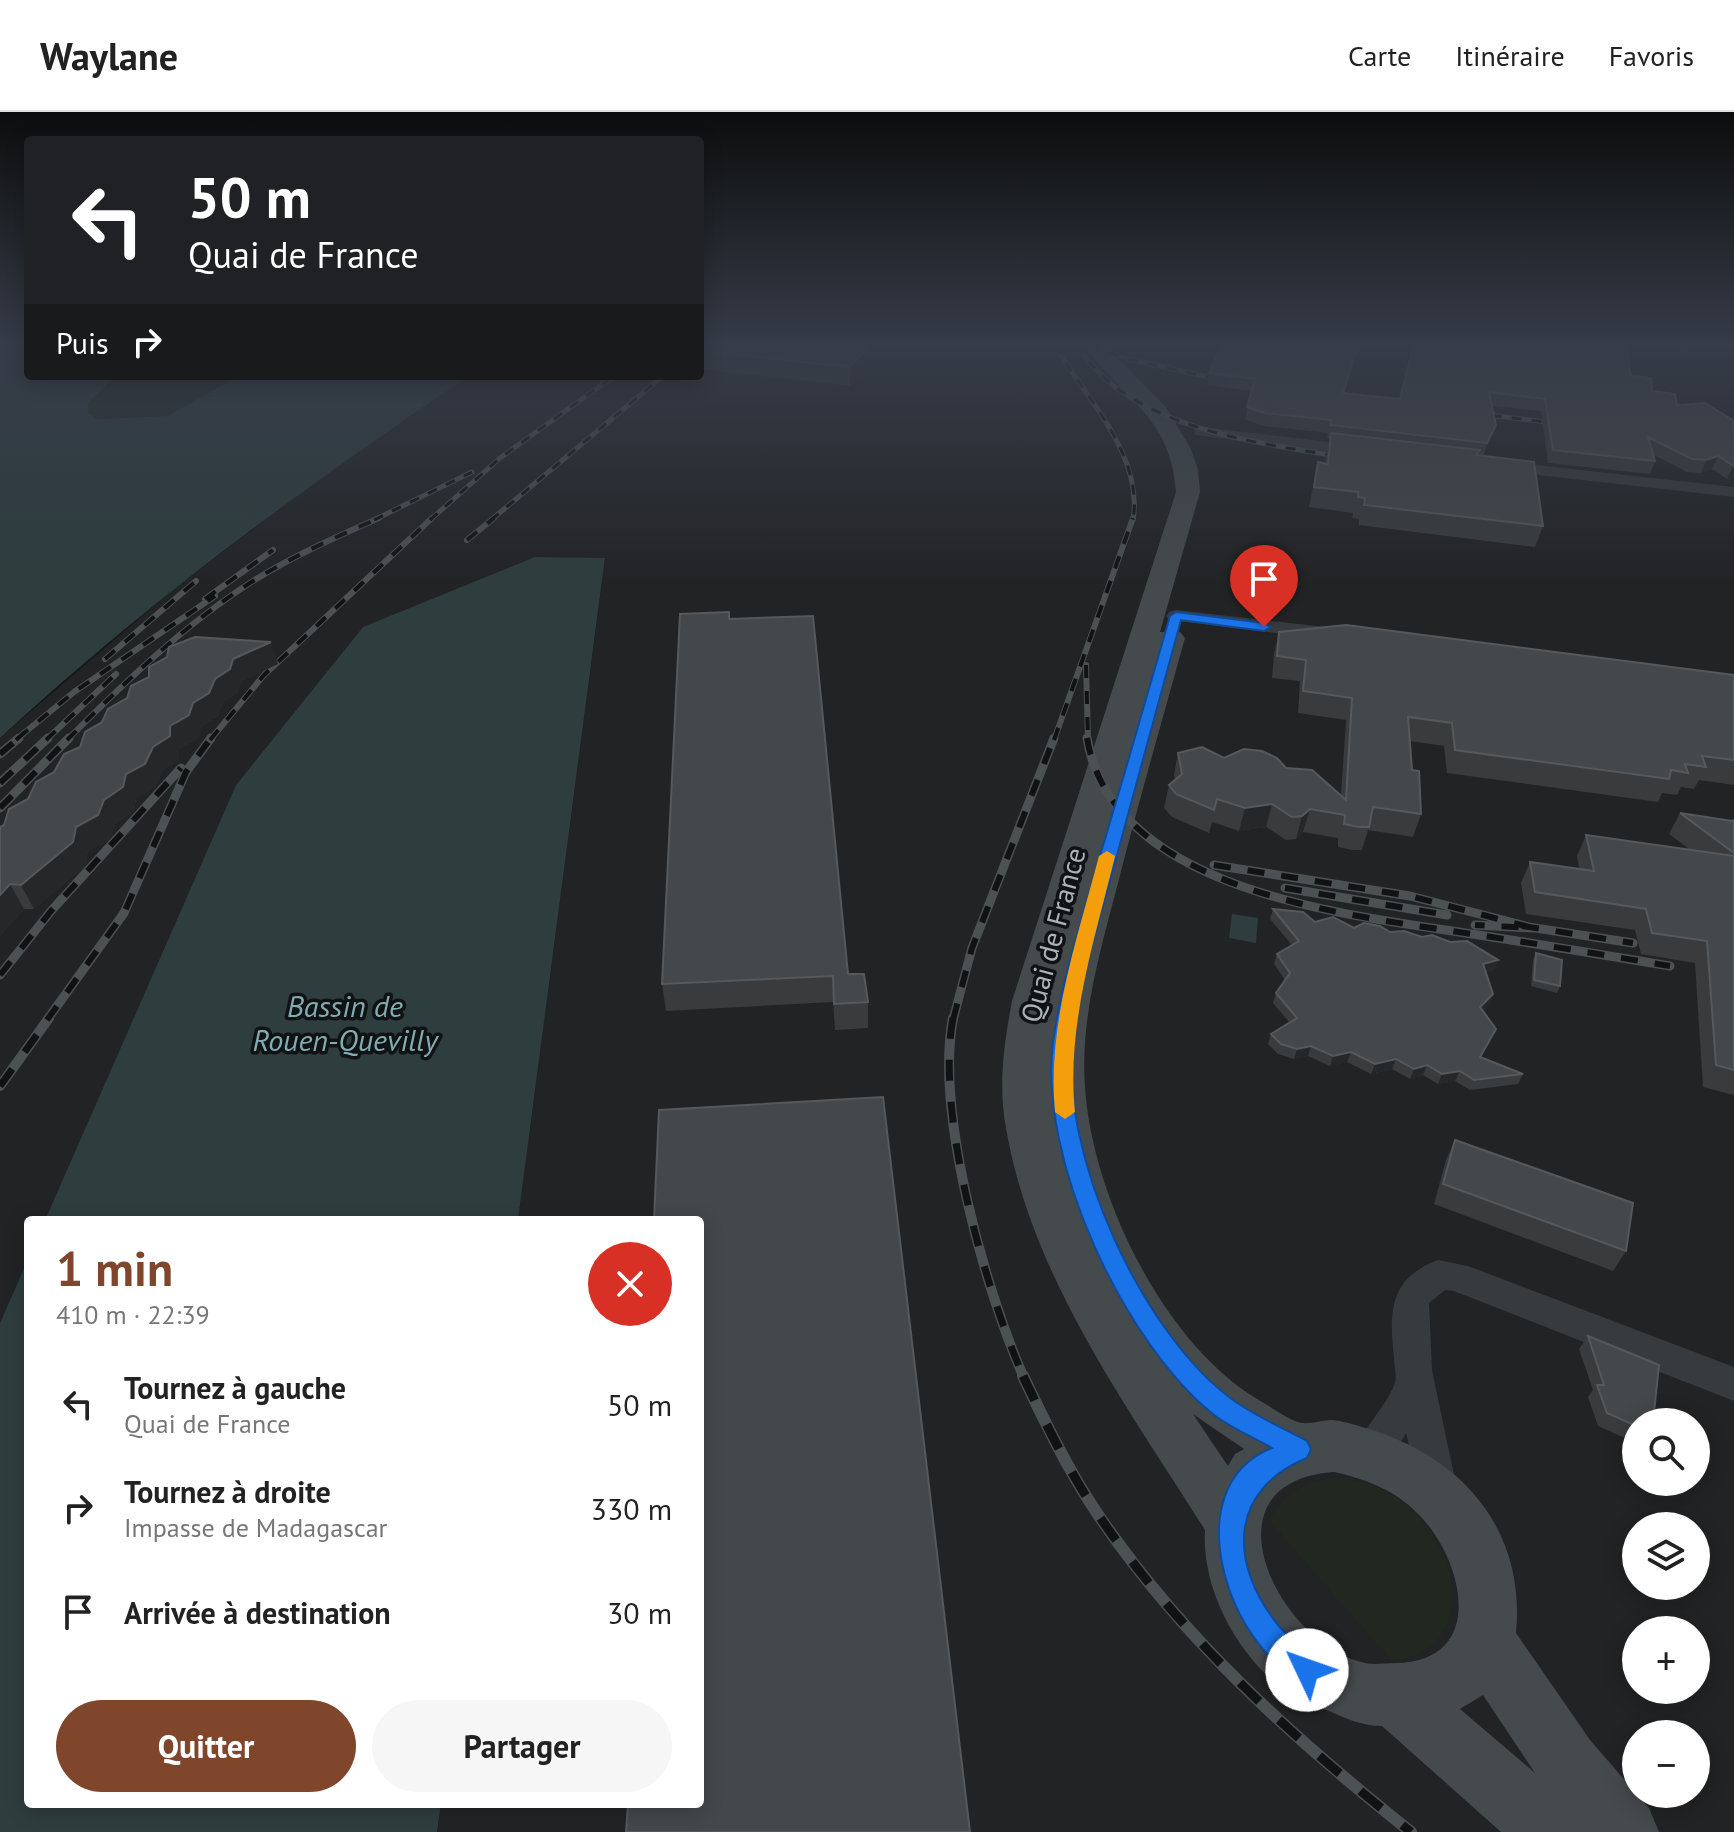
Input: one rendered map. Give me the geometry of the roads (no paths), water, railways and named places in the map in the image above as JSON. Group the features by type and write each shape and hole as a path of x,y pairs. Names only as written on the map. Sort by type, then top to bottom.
{"main road":[{"path":"1184,426 1188,435"},
{"name":"Quai de France","path":"1232,1522 1091,1295 1058,1226 1039,1175 1028,1129 1023,1078 1026,1031 1049,936 1188,492 1185,465 1188,435 1209,450 1213,476 1075,977 1063,1043 1065,1110 1087,1202 1122,1281 1158,1335 1197,1384 1225,1409 1298,1449"},
{"path":"1334,1446 1372,1453 1407,1470 1439,1494 1461,1520 1477,1549 1487,1579 1490,1610 1484,1639 1466,1669 1436,1690 1398,1698 1352,1691 1329,1681 1307,1670 1269,1636 1245,1599 1232,1559 1232,1522 1240,1496 1255,1475 1274,1459 1298,1449 1334,1446"},
{"path":"1484,1639 1534,1722 1596,1801 1625,1832"},
{"path":"1398,1698 1552,1832"}],"street":[{"path":"1188,435 1389,453"},
{"path":"1484,464 1734,492"},
{"path":"1176,616 1356,636"},
{"path":"1439,1494 1416,1382 1409,1319 1412,1296 1438,1275 1456,1276 1734,1384"},
{"path":"1372,1453 1416,1382"}],"water":[{"path":"0,426 396,426 227,548 111,640 0,738"},
{"name":"Bassin de Rouen-Quevilly","path":"535,557 605,558 519,1216 47,1216 236,785 363,627"},
{"path":"1232,914 1258,918 1256,943 1229,938"},
{"path":"24,1268 24,1808 440,1808 437,1832 0,1832 0,1323"}],"railway":[{"path":"430,520 500,458 544,426"},
{"path":"491,520 603,426"},
{"path":"1108,426 1130,473 1134,496 1133,520"},
{"path":"1194,426 1227,436 1349,458"},
{"path":"374,520 472,472"},
{"path":"68,739 156,655 228,598 284,563 379,518"},
{"path":"210,740 264,675 432,518"},
{"path":"467,540 494,518"},
{"path":"1054,740 1133,518"},
{"path":"205,599 273,550"},
{"path":"105,659 196,581"},
{"path":"21,735 74,692 215,596"},
{"path":"1086,665 1088,740"},
{"path":"46,740 116,674"},
{"path":"21,735 25,732"},
{"path":"16,740 21,735"},
{"path":"18,738 21,735"},
{"path":"0,754 19,738"},
{"path":"0,783 48,738"},
{"path":"47,1020 124,913 186,772 211,738"},
{"path":"953,1020 972,948 1054,738"},
{"path":"1087,738 1106,790 1140,831 1187,863 1243,887 1363,917 1670,966"},
{"path":"0,808 68,739"},
{"path":"0,975 51,911 181,768"},
{"path":"1214,865 1410,896 1530,927"},
{"path":"1285,888 1447,915"},
{"path":"1475,925 1533,928 1530,927"},
{"path":"1522,926 1530,927"},
{"path":"1530,927 1633,943"},
{"path":"0,1086 49,1018"},
{"path":"953,1018 949,1057 957,1150 967,1200 994,1298 1024,1378"},
{"path":"1024,1378 1095,1510 1164,1601 1201,1643 1282,1722 1411,1832"}]}
